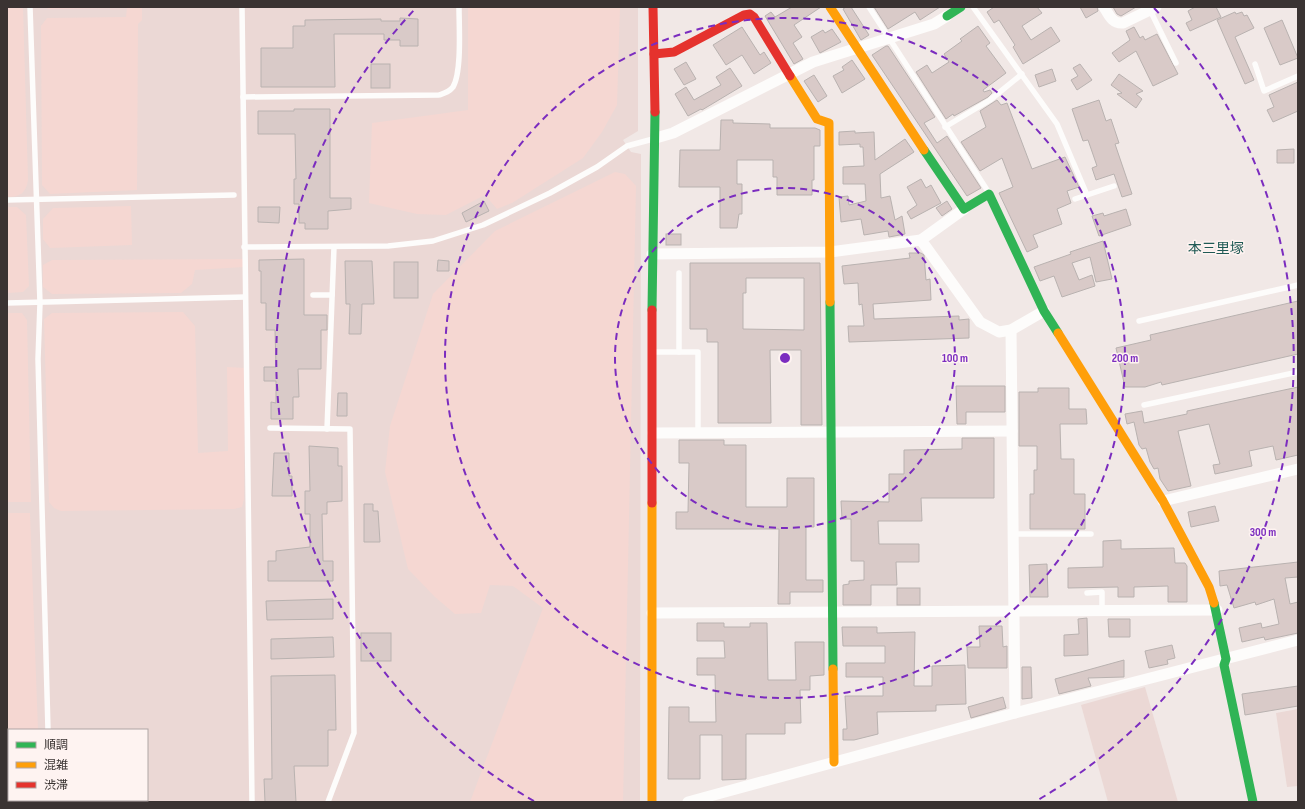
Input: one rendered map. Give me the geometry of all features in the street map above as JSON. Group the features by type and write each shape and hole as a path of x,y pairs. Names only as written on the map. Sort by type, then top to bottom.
{"street":[{"path":"652,802 652,254 656,138 653,7"},
{"path":"830,7 856,49 964,209"},
{"path":"1104,7 1113,21 1118,24 1153,8"},
{"path":"656,138 673,134 789,73 820,59 934,24 954,10"},
{"path":"654,54 674,52 744,15 750,14 754,17 817,119 829,123 834,762"},
{"path":"652,254 830,252 921,240 964,209 990,194 1044,311 1163,501 1209,587 1217,610 1226,659 1224,665 1252,802"},
{"path":"921,240 980,322 1000,332 1011,330 1044,311"},
{"path":"1011,330 1014,713"},
{"path":"653,433 1012,431"},
{"path":"1163,501 1298,469"},
{"path":"652,613 1217,610"},
{"path":"688,802 1014,713 1298,640"}],"lane":[{"path":"30,7 33,143 37,199 40,302 38,360 48,729"},
{"path":"242,7 252,802"},
{"path":"243,97 439,95 447,93 452,89 456,81 460,45 459,7"},
{"path":"869,7 945,127 990,194"},
{"path":"973,7 1057,124 1087,195"},
{"path":"1153,8 1176,63"},
{"path":"1255,64 1264,91 1298,76"},
{"path":"945,127 990,100 1022,74"},
{"path":"244,247 388,246 420,243 483,226 590,171 627,146 656,138"},
{"path":"1075,199 1114,186"},
{"path":"7,200 234,196"},
{"path":"327,429 334,247"},
{"path":"679,273 679,352"},
{"path":"1138,321 1298,286"},
{"path":"313,295 332,295"},
{"path":"7,303 245,297"},
{"path":"652,352 698,352 698,433"},
{"path":"1144,406 1298,372"},
{"path":"270,428 350,429 354,733 328,802"},
{"path":"1013,534 1091,534"},
{"path":"1087,593 1102,592 1102,611"}],"shaded area":[{"path":"7,7 638,7 638,131 623,140 631,152 641,154 640,802 7,802"},
{"path":"7,7 23,7 28,180 26,188 22,193 7,197"},
{"path":"46,7 142,7 142,20 138,24 137,190 50,194 42,185 41,26 47,18 126,17 127,8 48,9"},
{"path":"468,7 620,7 617,105 602,132 583,158 512,203 497,209 485,195 446,215 417,214 369,203 372,123 468,110"},
{"path":"615,172 625,174 636,186 623,802 470,802 543,608 513,586 490,585 481,613 455,614 435,597 408,569 385,472 390,426 433,294 495,231"},
{"path":"131,206 132,245 50,248 43,239 43,219 53,208"},
{"path":"7,207 17,207 26,215 29,286 23,292 7,293"},
{"path":"244,259 244,267 195,270 192,284 181,293 52,294 43,287 43,265 52,260"},
{"path":"183,312 195,326 198,453 228,451 227,367 245,368 244,499 242,507 234,509 61,511 54,508 49,502 44,319 52,313"},
{"path":"7,313 22,313 27,320 31,502 7,502"},
{"path":"7,513 30,513 38,729 8,729 8,801 40,802 7,802"},
{"path":"1145,687 1178,802 1108,802 1081,705"},
{"path":"1298,709 1298,786 1287,787 1276,713"}],"building":[{"path":"792,7 821,7 794,25 802,37 793,43 803,59 794,64 765,16 771,12 775,17"},
{"path":"846,7 851,7 869,35 861,40 843,9"},
{"path":"874,7 940,7 920,20 915,12 888,29"},
{"path":"994,7 1037,7 1042,13 1022,26 1031,40 1051,27 1060,41 1023,64 1013,47 1015,45 999,20 994,23 987,12"},
{"path":"1080,7 1097,7 1098,11 1086,18"},
{"path":"1113,7 1136,7 1121,16 1117,14"},
{"path":"1195,7 1216,7 1221,17 1190,31 1186,23 1192,20 1188,11"},
{"path":"1235,12 1236,14 1242,12 1244,16 1247,15 1254,28 1235,37 1254,80 1245,84 1217,20"},
{"path":"400,18 418,19 418,46 400,46 400,40 384,40 384,34 334,34 335,87 261,87 261,48 293,48 293,26 305,26 305,20 381,19 381,21 400,21"},
{"path":"1282,20 1298,58 1280,65 1264,28"},
{"path":"978,26 990,43 986,46 1006,73 983,90 984,92 990,90 992,93 988,97 946,119 916,72 927,65 932,73 949,62 944,54 962,41 960,39"},
{"path":"742,27 760,55 764,52 771,63 754,74 742,55 726,65 713,45"},
{"path":"1134,27 1140,38 1143,36 1145,40 1157,34 1178,74 1153,86 1136,51 1119,62 1112,53 1130,40 1126,31"},
{"path":"832,29 841,42 820,53 811,37 823,30 825,33"},
{"path":"888,46 935,117 924,123 937,143 947,136 981,188 967,196 872,55"},
{"path":"852,60 865,79 842,93 833,76 844,70 842,67"},
{"path":"686,62 696,79 684,85 674,69"},
{"path":"371,64 390,64 390,88 371,88"},
{"path":"1080,64 1092,80 1077,90 1071,80 1078,76 1073,68"},
{"path":"730,68 742,86 702,110 701,109 688,116 675,94 686,87 694,100 721,85 716,77"},
{"path":"1052,69 1056,81 1039,87 1035,75"},
{"path":"1119,74 1143,91 1136,94 1142,99 1136,108 1117,94 1122,93 1111,85"},
{"path":"814,75 827,96 818,102 804,81"},
{"path":"1298,82 1298,111 1273,122 1267,110 1274,107 1269,95"},
{"path":"997,100 1001,105 1007,103 1032,169 1065,157 1079,187 1067,191 1071,203 1057,209 1062,224 1033,235 1038,247 1027,252 999,193 1013,187 1002,158 980,171 961,142 986,127 980,111"},
{"path":"1099,100 1106,121 1111,119 1119,143 1115,144 1132,194 1122,197 1114,174 1096,180 1092,168 1097,166 1088,140 1083,141 1072,109"},
{"path":"294,109 330,109 330,198 351,198 351,209 328,211 328,229 305,229 305,223 299,223 299,204 294,204 294,179 296,179 295,134 258,134 258,111 294,111"},
{"path":"721,120 733,120 733,123 770,124 770,128 815,128 820,130 820,146 814,146 814,180 812,180 812,195 777,195 777,177 773,177 773,160 737,160 737,184 742,184 742,214 739,214 737,228 720,228 720,187 679,187 680,150 720,150"},
{"path":"855,131 855,133 874,132 875,160 905,139 914,152 880,174 881,198 890,196 895,220 902,216 905,234 889,237 888,231 864,235 861,219 841,222 839,197 848,196 849,205 866,201 865,184 843,184 843,167 864,166 863,147 860,147 860,144 839,145 839,132"},
{"path":"1294,149 1294,163 1277,163 1277,150"},
{"path":"921,179 926,188 931,185 941,203 911,219 907,212 917,205 907,187"},
{"path":"484,201 489,211 466,222 462,213"},
{"path":"947,201 952,209 942,216 936,208"},
{"path":"258,207 280,207 279,223 258,222"},
{"path":"1126,209 1131,225 1099,236 1092,216 1103,213 1104,216"},
{"path":"666,234 681,234 681,245 666,245"},
{"path":"1103,241 1112,279 1096,282 1090,257 1072,263 1079,280 1092,275 1095,286 1062,297 1054,276 1040,281 1034,267 1071,254 1070,252"},
{"path":"909,253 921,253 924,255 926,280 930,279 931,300 873,304 874,319 959,316 959,320 969,319 969,338 849,342 848,326 864,326 862,304 859,305 858,283 844,284 842,266 910,258"},
{"path":"304,259 304,315 327,315 327,330 321,330 321,369 298,369 299,397 293,397 293,419 271,419 271,402 276,403 276,381 264,381 264,367 276,367 275,330 266,330 266,303 261,303 261,271 259,271 259,260"},
{"path":"438,260 449,261 449,271 437,271"},
{"path":"345,261 372,261 374,304 362,304 361,334 349,334 350,304 346,304"},
{"path":"394,262 418,262 418,298 394,298"},
{"path":"690,263 820,263 822,425 801,425 801,350 770,350 771,423 718,423 718,342 707,342 707,329 690,329","holes":["746,278 804,278 804,330 743,329 743,293 746,293"]},
{"path":"1298,301 1298,354 1162,385 1161,382 1145,387 1125,387 1116,348 1151,340 1150,335"},
{"path":"956,386 1005,386 1005,412 966,412 966,424 957,424"},
{"path":"1298,387 1298,455 1276,460 1273,446 1249,451 1252,466 1215,474 1213,465 1220,464 1209,424 1178,431 1191,486 1168,491 1160,479 1158,468 1154,469 1150,462 1146,448 1142,449 1139,445 1134,422 1127,424 1125,414 1142,411 1144,423 1187,414 1187,411"},
{"path":"1038,388 1069,388 1069,409 1086,409 1087,424 1060,424 1061,459 1074,459 1074,494 1085,494 1085,529 1030,529 1030,494 1034,494 1034,470 1037,470 1037,446 1019,446 1019,392 1038,392"},
{"path":"338,393 347,393 347,416 337,416"},
{"path":"962,438 994,438 994,498 921,498 922,521 878,521 879,544 919,544 919,562 896,562 897,585 871,585 871,605 843,605 843,585 849,584 849,581 864,580 864,561 851,561 851,519 842,519 841,501 889,502 889,474 904,474 904,450 962,449"},
{"path":"679,440 724,440 724,445 746,445 746,507 787,507 787,478 814,478 814,527 806,527 806,580 823,580 823,592 790,592 790,604 778,604 779,529 676,529 676,512 688,512 689,463 679,463"},
{"path":"309,446 338,448 338,466 342,466 342,501 327,502 327,514 322,514 323,561 333,561 333,581 268,581 268,561 276,561 276,551 310,547 310,514 305,514 305,491 310,491"},
{"path":"274,453 289,453 289,476 292,476 292,496 272,496"},
{"path":"364,504 373,504 373,511 378,511 380,542 364,542"},
{"path":"1215,506 1219,521 1191,527 1188,512"},
{"path":"1121,540 1121,549 1174,548 1175,563 1185,563 1187,566 1187,602 1168,602 1168,586 1134,587 1134,597 1118,597 1118,587 1068,588 1068,568 1103,567 1103,541"},
{"path":"1298,562 1298,577 1285,578 1290,604 1298,602 1298,633 1265,640 1264,637 1242,642 1239,628 1261,623 1262,628 1279,624 1274,599 1256,605 1255,602 1234,608 1227,585 1220,586 1219,571"},
{"path":"1047,564 1048,597 1030,597 1029,565"},
{"path":"897,588 920,588 920,605 897,605"},
{"path":"333,599 333,619 267,620 266,601"},
{"path":"1087,618 1088,655 1064,656 1064,635 1079,634 1078,619"},
{"path":"1108,619 1130,619 1130,637 1109,637"},
{"path":"697,623 724,623 724,627 750,627 750,623 767,623 768,680 796,680 795,642 824,642 824,675 810,676 810,690 800,690 801,723 785,723 785,734 746,734 746,779 722,780 722,735 700,735 700,779 668,779 669,707 689,707 689,722 716,722 715,675 697,675 697,658 725,658 724,641 697,641"},
{"path":"979,626 1002,626 1003,647 1007,646 1007,668 968,668 967,647 980,647"},
{"path":"842,627 877,627 877,633 915,632 914,686 932,686 932,666 965,665 966,704 936,705 936,711 877,712 878,734 854,740 843,740 843,729 847,729 845,696 883,696 883,677 846,677 846,663 885,663 885,646 843,646"},
{"path":"361,633 391,633 391,661 361,661"},
{"path":"333,637 334,657 271,659 271,639"},
{"path":"1172,645 1175,658 1167,660 1168,664 1149,668 1145,651"},
{"path":"1124,660 1124,677 1088,678 1091,686 1059,694 1055,679"},
{"path":"1022,667 1031,667 1032,698 1022,699"},
{"path":"335,675 336,730 328,730 328,766 294,766 296,802 265,802 264,779 272,779 271,676"},
{"path":"1298,686 1298,706 1245,715 1242,694"},
{"path":"1003,697 1006,708 971,718 968,707"}],"traffic: fast":[{"path":"947,16 961,7"},
{"path":"652,310 655,112"},
{"path":"924,150 964,209 989,194 1044,311 1058,333"},
{"path":"830,302 833,669"},
{"path":"1214,603 1226,659 1224,665 1253,802"}],"traffic: slow":[{"path":"830,7 924,150"},
{"path":"790,76 817,119 829,123 830,302"},
{"path":"1058,333 1163,501 1209,587 1214,603"},
{"path":"652,503 652,802"},
{"path":"833,669 834,762"}],"traffic: jam":[{"path":"653,7 655,112"},
{"path":"654,54 674,52 744,15 750,14 754,17 790,76"},
{"path":"652,310 652,503"}],"district":[{"name":"本三里塚","path":"1216,248"}]}
